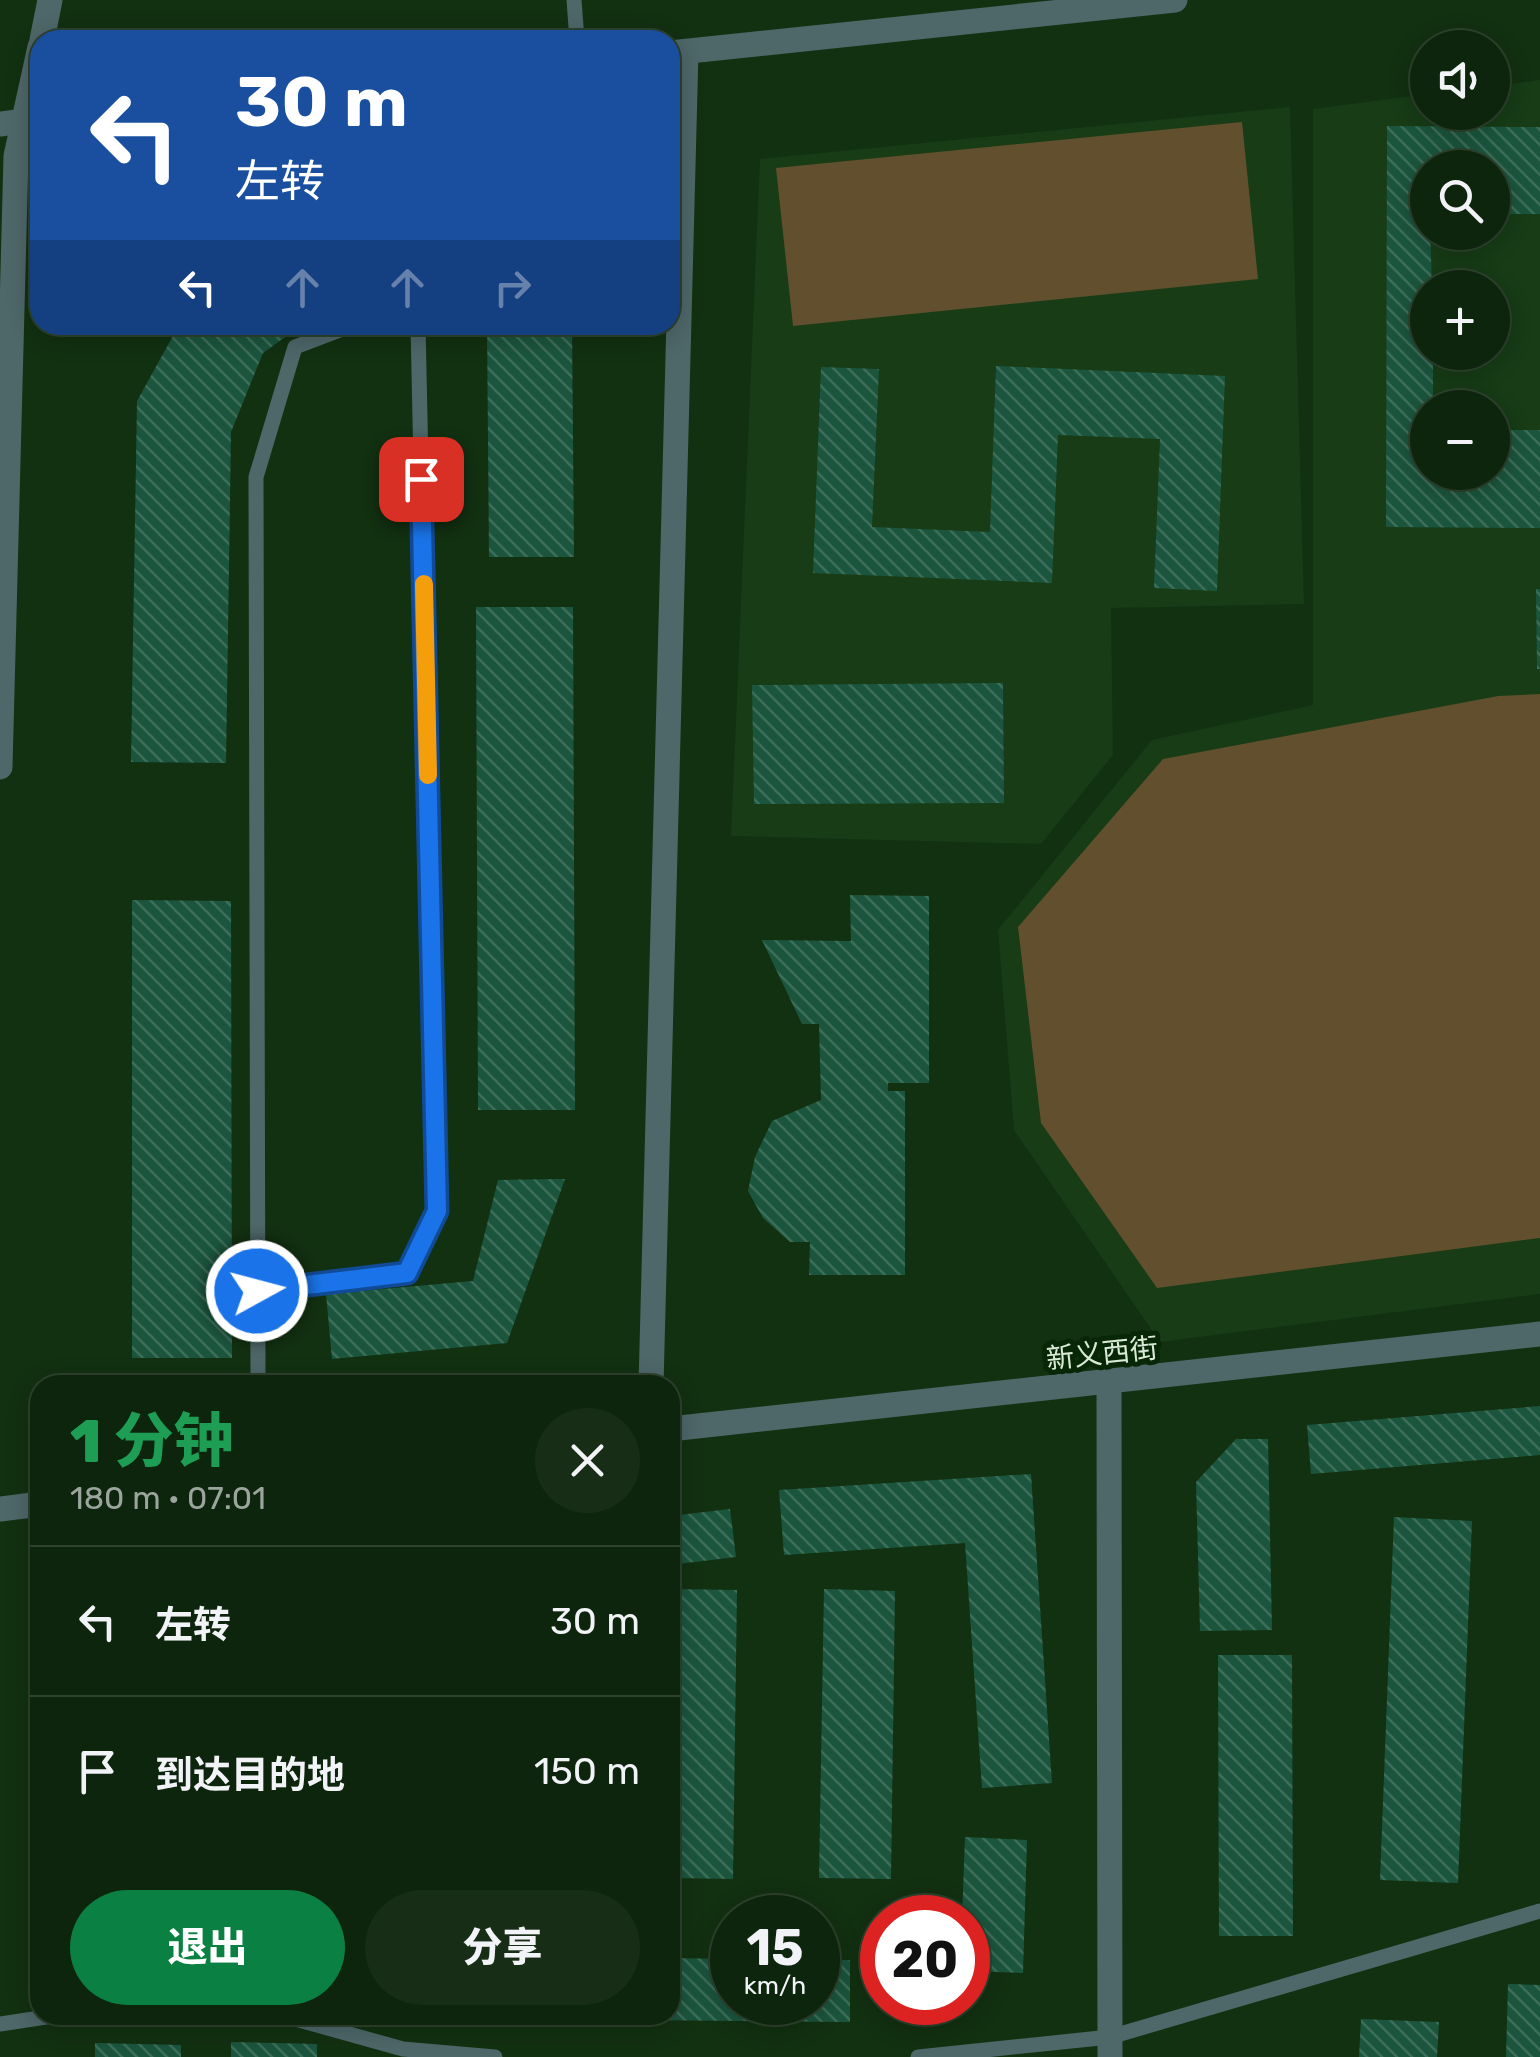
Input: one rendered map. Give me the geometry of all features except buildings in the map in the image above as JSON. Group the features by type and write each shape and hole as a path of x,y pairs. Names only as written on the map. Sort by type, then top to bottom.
{"street":[{"path":"44,30 50,0"},
{"path":"680,52 1175,0"},
{"path":"0,767 5,362 16,156 30,87"},
{"path":"651,1375 672,335"},
{"name":"新义西街","path":"680,1428 1540,1334"},
{"path":"1109,1383 1110,2047"},
{"path":"0,1509 30,1505"}],"lane":[{"path":"574,0 576,30"},
{"path":"258,1375 256,478 294,347 326,335"},
{"path":"257,1291 407,1273 437,1211 418,335"},
{"path":"918,2057 1110,2047 1540,1911"},
{"path":"0,2024 30,2019"},
{"path":"317,2025 402,2049 496,2057"}],"shaded area":[{"path":"1540,80 1540,1294 1160,1342 1014,1130 998,930 1152,740 1313,705 1313,109 1410,96 1410,130 1510,130 1510,84"},
{"path":"1290,107 1304,604 1111,608 1113,755 1041,844 731,836 760,159"},
{"path":"1242,122 1258,279 793,326 776,168"},
{"path":"1540,694 1540,1238 1157,1288 1041,1123 1018,927 1163,759 1498,696"}],"slow traffic":[{"path":"424,584 428,775"}],"route":[{"path":"257,1291 407,1273 437,1211 421,479"}]}
